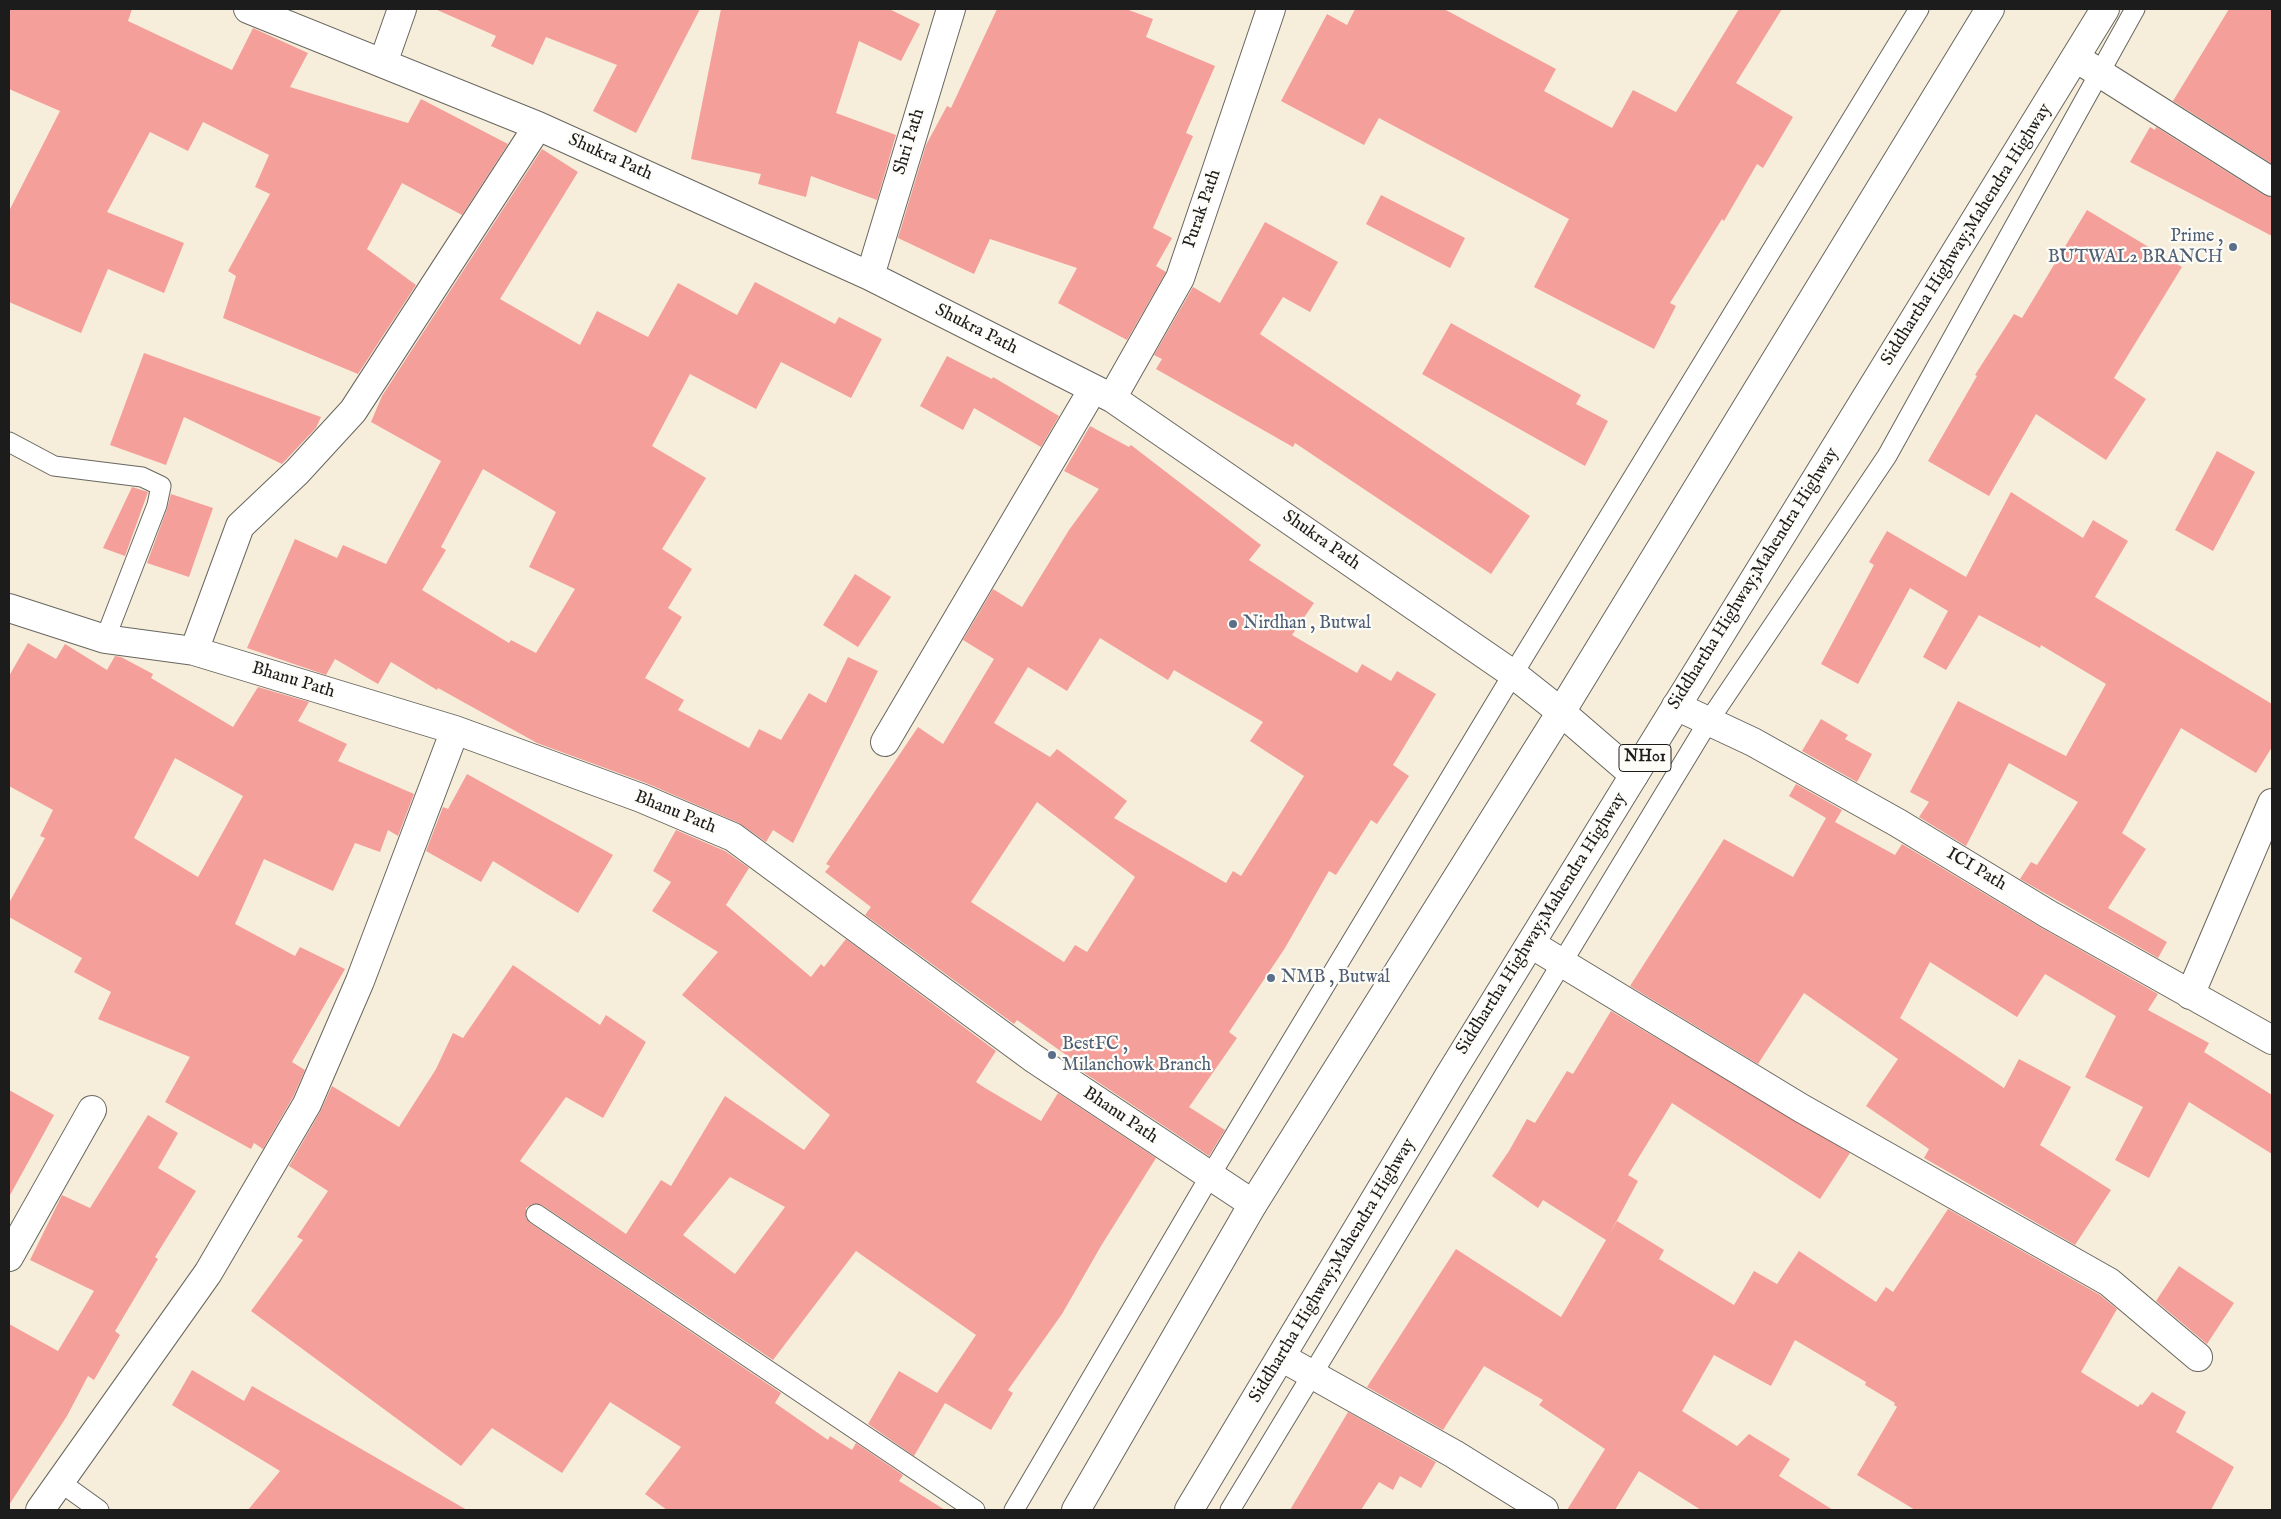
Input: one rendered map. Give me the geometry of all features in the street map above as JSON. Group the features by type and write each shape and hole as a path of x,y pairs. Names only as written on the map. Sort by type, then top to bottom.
{"main road":[{"name":"Shukra Path","path":"248,9 538,126 870,276 1103,394 1513,674 1562,712 1634,775"},
{"path":"383,63 402,9"},
{"name":"Shri Path","path":"870,276 951,9"},
{"name":"Purak Path","path":"885,742 1103,394 1180,278 1271,9"},
{"path":"1076,1510 1253,1204 1562,712 1990,9"},
{"name":"Siddhartha Highway;Mahendra Highway","path":"1189,1510 1676,706 2105,9"},
{"path":"2076,58 2272,182"},
{"path":"194,651 240,526 297,472 353,411 538,126"},
{"name":"Bhanu Path","path":"9,608 105,639 194,651 455,730 641,798 733,837 1033,1058 1253,1204"},
{"name":"ICI Path","path":"1676,706 1753,742 1898,824 2048,914 2272,1040"},
{"path":"40,1510 208,1274 307,1104 360,981 455,730"},
{"path":"2190,994 2272,803"},
{"path":"1531,944 1801,1108 2109,1282 2198,1357"},
{"path":"9,1257 92,1110"},
{"path":"1281,1357 1454,1454 1544,1510"}],"lane":[{"path":"1014,1510 1210,1176 1513,674 1919,9"},
{"path":"1230,1510 1708,722 1887,456 2135,9"},
{"path":"9,442 54,466 142,477 161,486 158,505 105,639"},
{"path":"536,1214 974,1510"},
{"path":"60,1482 99,1510"}],"building":[{"path":"9,9 132,9 128,21 232,70 253,28 308,53 290,87 408,123 421,99 508,144 462,215 402,183 367,249 416,285 358,374 223,318 236,276 228,271 270,194 255,187 269,155 203,122 188,151 150,132 107,212 184,243 164,293 108,269 81,333 9,302 9,211 60,111 9,89"},
{"path":"435,9 700,9 636,133 593,111 617,65 546,37 533,65 491,46 496,36"},
{"path":"721,9 889,9 920,24 901,61 859,41 836,113 896,135 877,200 811,176 806,197 758,184 761,174 691,159"},
{"path":"997,9 1126,9 1153,19 1146,37 1215,66 1186,133 1193,136 1153,228 1172,238 1156,266 1166,272 1127,340 1058,303 1077,268 990,239 974,274 898,238 926,145 947,106 951,108"},
{"path":"1355,9 1444,9 1556,69 1544,91 1612,128 1633,90 1676,112 1739,9 1782,9 1736,83 1793,117 1763,168 1757,164 1724,221 1722,219 1670,303 1676,306 1654,349 1534,287 1569,219 1379,118 1364,145 1281,101 1327,14 1347,25"},
{"path":"2229,9 2272,9 2272,164 2173,101"},
{"path":"2150,127 2155,130 2156,127 2264,195 2272,197 2272,236 2130,162"},
{"path":"542,149 578,172 500,299 580,345 597,311 648,337 678,283 737,315 755,282 835,324 839,317 882,339 851,398 781,362 756,409 690,374 652,446 706,478 662,549 692,569 668,608 682,617 645,678 684,700 678,710 749,748 759,729 781,740 809,693 826,703 848,657 878,671 793,843 773,830 766,842 739,823 646,783 537,743 438,688 437,690 391,662 378,684 335,659 326,675 247,648 295,539 337,558 343,545 386,564 441,461 371,422 382,396","holes":["483,469 556,512 529,567 575,589 536,653 511,640 509,643 422,590 446,550 441,547"]},
{"path":"1381,195 1465,238 1450,268 1366,224"},
{"path":"2087,210 2182,267 2114,378 2146,399 2106,460 2036,414 1989,496 1928,461 1977,376 1975,375 2014,314 2022,318"},
{"path":"1265,222 1338,262 1310,312 1283,297 1260,334 1530,516 1491,574 1295,443 1293,447 1156,369 1162,359 1154,355 1193,287 1220,303"},
{"path":"1451,323 1581,395 1576,404 1608,421 1585,466 1422,374"},
{"path":"144,353 321,417 316,428 282,464 184,417 166,465 110,445"},
{"path":"947,356 992,379 993,377 1059,416 1041,447 974,408 963,430 920,406"},
{"path":"1090,426 1129,447 1131,445 1261,545 1249,560 1314,603 1292,635 1357,673 1362,664 1391,681 1397,671 1436,694 1393,765 1409,776 1377,824 1371,820 1336,875 1329,871 1285,948 1229,1032 1237,1038 1189,1107 1225,1130 1209,1156 1074,1066 1076,1062 1017,1020 1014,1024 865,915 871,907 825,872 830,866 826,864 918,727 943,744 994,659 963,640 993,589 1022,607 1069,530 1099,489 1064,471","holes":["1100,638 1168,680 1174,670 1263,722 1250,741 1304,776 1241,876 1233,871 1226,883 1114,818 1127,801 1057,749 1050,757 994,723 1028,667 1067,691","1037,802 1135,877 1087,952 1075,945 1064,962 971,902"]},
{"path":"2217,451 2255,472 2213,551 2175,530"},
{"path":"132,487 148,492 125,556 103,548"},
{"path":"2011,492 2083,538 2093,520 2128,541 2095,597 2272,704 2272,747 2256,773 2181,728 2122,833 2146,849 2108,908 2167,942 2158,958 2020,879 2031,862 2037,865 2078,802 2009,763 1966,846 1919,817 1929,802 1910,792 1958,701 2066,756 2106,684 2041,645 2040,648 1979,615 1946,670 1923,657 1948,611 1910,588 1858,684 1821,664 1874,565 1869,562 1887,531 1966,577"},
{"path":"171,494 213,508 189,577 147,563"},
{"path":"855,574 891,597 858,647 823,625"},
{"path":"28,643 56,659 65,644 107,670 115,656 121,657 153,674 151,678 233,727 258,687 309,702 298,721 347,744 338,761 414,794 398,836 388,830 380,852 355,843 333,891 264,859 235,924 295,956 300,947 345,969 292,1062 305,1070 293,1097 263,1149 254,1143 251,1149 165,1102 190,1057 98,1019 111,992 74,972 82,958 9,917 9,903 45,838 40,836 53,810 9,786 9,676","holes":["175,758 243,796 198,877 134,838"]},
{"path":"1821,719 1848,735 1845,739 1872,754 1857,782 1802,751"},
{"path":"467,774 613,855 578,913 493,861 481,882 426,851 443,807 448,809"},
{"path":"1796,784 1842,810 1835,822 1895,855 1902,844 2040,927 2158,994 2148,1010 2209,1043 2204,1052 2272,1095 2272,1154 2189,1102 2149,1178 2115,1160 2143,1107 2085,1077 2116,1016 2045,974 2017,1017 1930,962 1900,1018 2004,1088 2019,1059 2071,1087 2040,1145 2111,1190 2075,1245 1924,1158 1929,1149 1866,1106 1898,1059 1804,993 1758,1064 1630,986 1724,839 1793,877 1826,818 1789,796"},
{"path":"676,830 725,851 749,868 726,905 811,977 821,964 824,967 846,939 996,1051 976,1082 1041,1121 1058,1093 1156,1158 1101,1246 1062,1314 1008,1390 1013,1393 991,1430 945,1403 914,1456 868,1424 899,1371 937,1393 976,1335 856,1251 773,1360 542,1205 532,1204 526,1208 526,1218 530,1223 781,1393 775,1403 828,1440 830,1436 852,1450 856,1443 903,1475 899,1481 945,1510 667,1510 645,1494 681,1447 610,1402 562,1473 492,1428 461,1466 251,1311 303,1240 297,1237 328,1191 289,1166 320,1112 332,1086 399,1127 436,1069 453,1033 463,1038 513,965 600,1025 606,1015 646,1042 603,1118 566,1097 520,1161 626,1234 661,1180 671,1186 725,1096 804,1150 830,1115 682,995 718,952 652,911 671,882 653,871","holes":["730,1177 785,1207 735,1274 683,1235"]},
{"path":"1611,1011 1850,1153 1820,1199 1672,1103 1628,1175 1638,1181 1609,1235 1617,1221 1664,1250 1659,1259 1734,1305 1754,1271 1777,1284 1799,1251 1876,1302 1886,1287 1893,1292 1948,1209 2100,1295 2117,1309 2081,1372 2138,1407 2140,1404 2142,1405 2152,1392 2186,1412 2176,1432 2234,1467 2211,1510 1915,1510 1857,1475 1897,1407 1894,1405 1895,1403 1865,1385 1866,1382 1795,1340 1771,1386 1714,1355 1682,1411 1737,1446 1749,1434 1790,1459 1779,1476 1833,1510 1701,1510 1639,1471 1615,1510 1567,1510 1605,1449 1539,1405 1543,1400 1484,1366 1443,1430 1367,1387 1456,1249 1561,1317 1606,1240 1543,1200 1538,1208 1492,1176 1527,1119 1535,1123 1567,1071 1573,1074"},
{"path":"9,1090 54,1115 9,1197"},
{"path":"148,1115 178,1133 158,1168 196,1191 155,1257 158,1259 115,1331 120,1335 94,1380 88,1376 67,1416 9,1505 9,1324 58,1351 94,1291 30,1260 62,1195 90,1208"},
{"path":"2179,1266 2234,1303 2207,1344 2156,1301"},
{"path":"192,1370 244,1401 252,1386 467,1510 248,1510 280,1471 172,1405"},
{"path":"1348,1412 1436,1462 1421,1488 1400,1476 1393,1490 1379,1482 1361,1510 1290,1510"}],"place":[{"name":"Prime , BUTWAL2 BRANCH","path":"2233,247"},
{"name":"Nirdhan , Butwal","path":"1233,624"},
{"name":"NMB , Butwal","path":"1271,978"},
{"name":"BestFC , Milanchowk Branch","path":"1052,1055"}]}
